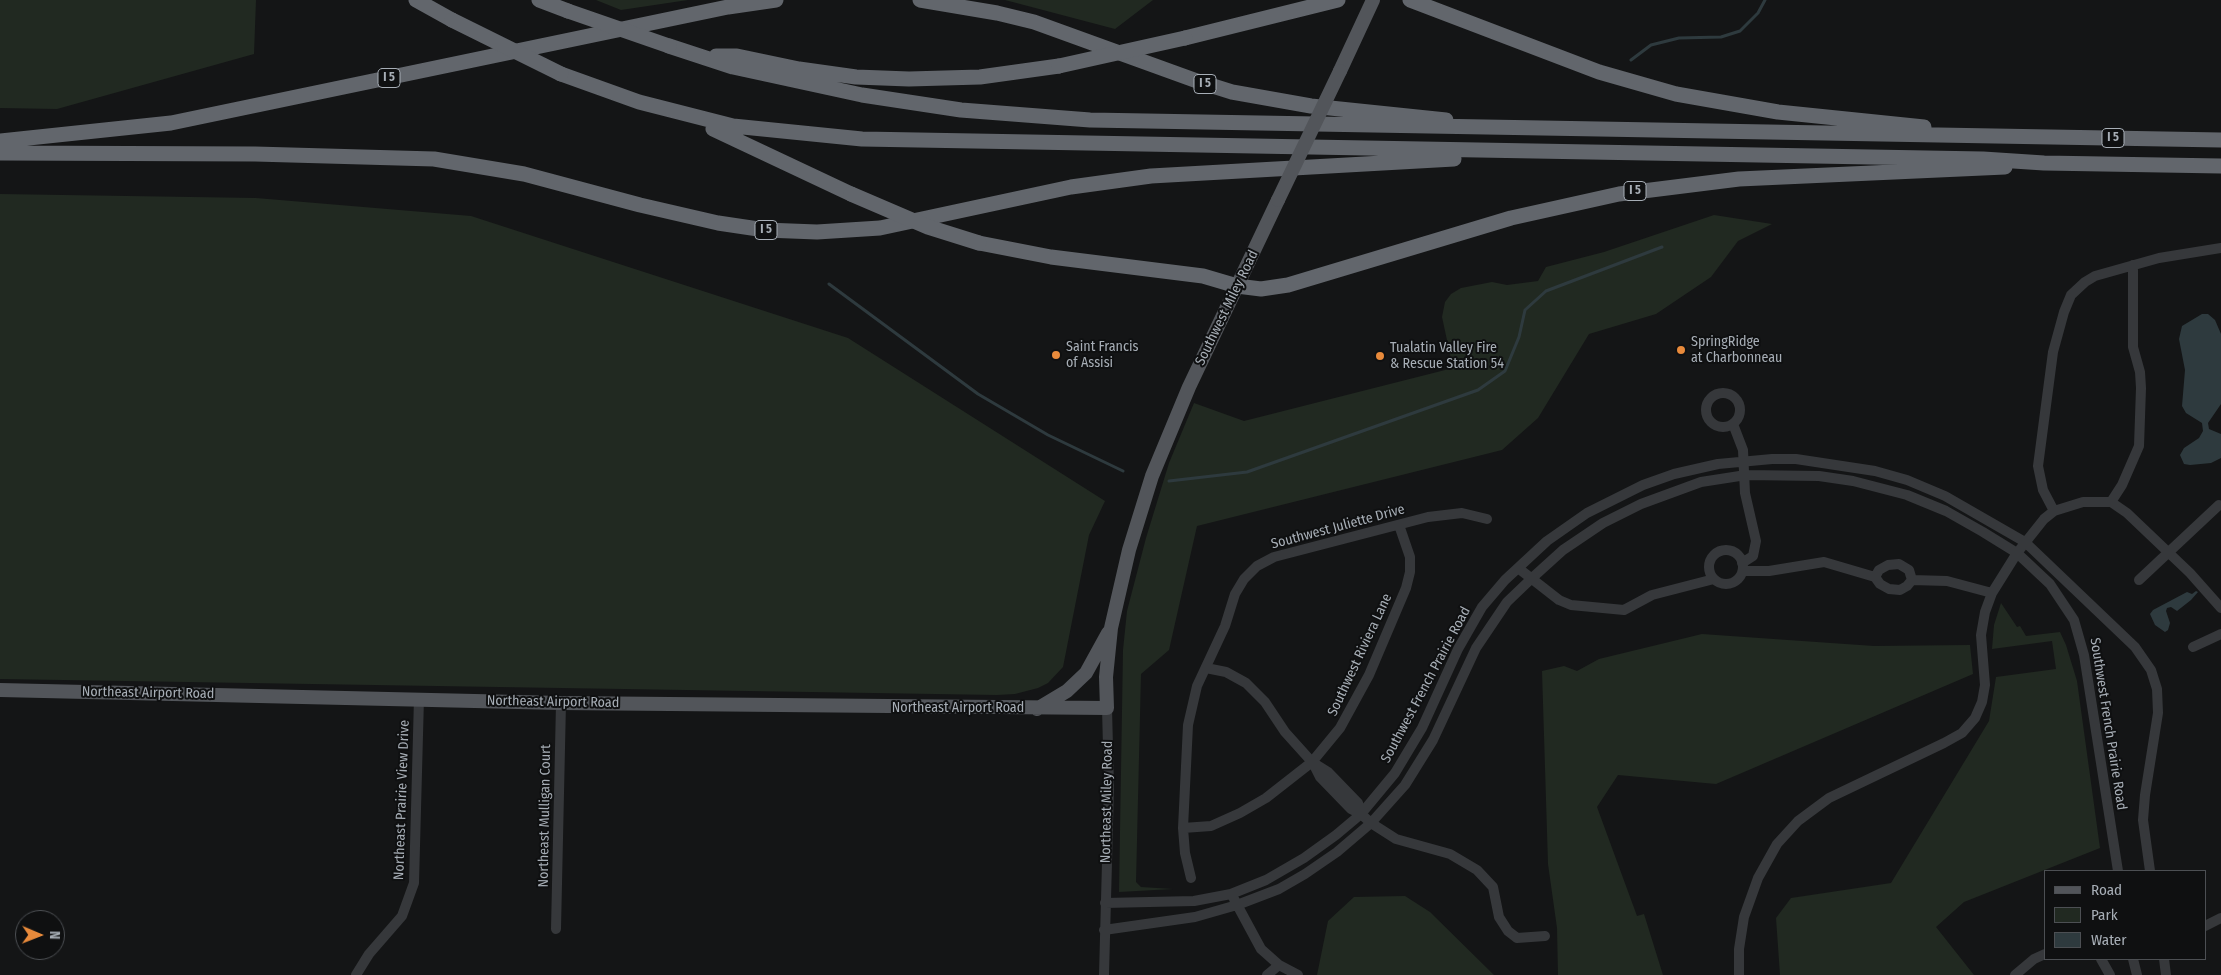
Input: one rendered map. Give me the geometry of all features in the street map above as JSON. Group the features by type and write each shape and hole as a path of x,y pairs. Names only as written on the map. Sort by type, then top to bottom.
{"highway":[{"name":"I 5","path":"416,0 561,74 604,91 673,112 733,126 862,139 1983,159 2044,163 2221,166"},
{"name":"I 5","path":"539,0 669,46 742,69 862,95 962,110 1020,116 1146,122 2221,140"},
{"name":"I 5","path":"0,141 172,123 703,12 776,0"},
{"name":"I 5","path":"920,0 998,13 1034,22 1196,81 1232,92 1311,106 1425,117 1499,129"},
{"name":"I 5","path":"700,56 737,56 837,74 909,79 1004,75 1059,66 1185,38 1338,0"},
{"name":"I 5","path":"1410,0 1599,72 1676,94 1778,112 2005,136"},
{"name":"I 5","path":"673,112 850,194 928,227 979,243 1051,257 1203,276 1238,286 1261,289 1281,287 1511,218 1578,202 1662,187 1798,176 1982,170 2044,163"},
{"name":"I 5","path":"0,153 282,155 434,160 524,174 640,205 718,223 765,230 817,232 880,228 1071,188 1158,175 1272,167 1418,162 1534,152"}],"main road":[{"name":"Southwest Miley Road","path":"1111,628 1129,550 1152,476 1189,387 1373,0"},
{"name":"Northeast Miley Road","path":"1107,708 1106,677 1111,628"},
{"path":"1037,709 1066,691 1086,673 1111,628"},
{"name":"Northeast Airport Road","path":"0,690 419,698 561,703 1037,709 1107,708"}],"street":[{"path":"2054,511 2043,490 2038,466 2048,376 2064,312 2071,295 2085,282 2095,276 2193,251 2221,248"},
{"path":"2111,502 2122,485 2139,446 2141,388 2133,347 2133,265"},
{"path":"1518,568 1559,600 1571,605 1624,610 1660,592 1714,579 1727,584 1735,582 1742,567 1753,556 1756,541 1746,492 1744,460 1733,424"},
{"name":"Southwest French Prairie Road","path":"1105,903 1194,901 1231,894 1266,880 1304,858 1361,814 1405,758 1422,728 1458,649 1482,608 1518,568 1562,529 1623,493 1674,474 1744,460 1796,459 1875,471 1906,480 1945,496 2025,542 2135,647 2151,670 2157,689 2158,713 2143,820 2150,870"},
{"name":"Southwest French Prairie Road","path":"1104,930 1195,917 1237,905 1279,889 1337,852 1371,823 1405,785 1425,755 1448,710 1468,663 1486,632 1507,602 1531,579 1563,550 1603,523 1641,504 1702,482 1746,475 1819,476 1886,489 1946,511 2017,553 2050,584 2063,601 2080,636 2091,689 2118,870"},
{"path":"1739,975 1740,933 1749,901 1770,855 1788,833 1813,809 1829,798 1944,744 1962,732 1975,718 1984,693 1981,635 1985,612 1992,593 2025,542 2054,511 2083,502 2111,502 2127,513 2204,586 2221,608"},
{"path":"2139,580 2169,554 2219,505"},
{"name":"Southwest Juliette Drive","path":"1191,878 1185,853 1183,828 1188,725 1192,701 1225,626 1239,586 1257,566 1274,557 1450,514 1474,515 1486,519"},
{"name":"Southwest Riviera Lane","path":"1183,828 1211,826 1240,813 1266,798 1312,762 1350,713 1406,588 1410,572 1410,557 1399,525"},
{"path":"1714,579 1710,571 1710,562 1719,552 1733,552 1742,567"},
{"path":"1742,567 1768,571 1824,562 1875,577 1880,584 1889,589 1900,590 1912,580"},
{"path":"1875,577 1879,570 1888,565 1899,564 1909,570 1912,580"},
{"path":"1912,580 1953,582 1992,593"},
{"path":"2194,647 2221,634"},
{"path":"1206,668 1226,672 1246,683 1264,702 1285,732 1312,762 1320,777 1351,809 1406,844 1437,849 1460,859 1484,876 1492,888 1499,916 1508,932 1518,938 1545,936"},
{"name":"Northeast Prairie View Drive","path":"356,975 369,954 402,916 411,895 416,873 419,698"},
{"name":"Northeast Mulligan Court","path":"556,929 561,703"},
{"name":"Northeast Miley Road","path":"1104,975 1109,788 1107,708"},
{"path":"1231,894 1256,941 1279,964 1298,975"},
{"path":"2206,926 2221,918"},
{"path":"2015,975 2034,959 2044,954"},
{"path":"2102,960 2110,975"},
{"path":"2133,960 2137,975"},
{"path":"2164,960 2166,975"},
{"path":"1267,975 1279,964"}],"green space":[{"path":"0,0 256,0 254,54 57,109 0,108"},
{"path":"596,0 688,0 621,10"},
{"path":"1005,0 1153,0 1115,29"},
{"path":"0,194 256,198 471,216 848,338 1105,501 1089,535 1063,667 1048,683 1038,688 1015,694 997,695 0,679"},
{"path":"1714,215 1772,224 1738,241 1711,277 1656,314 1589,334 1538,418 1502,450 1197,526 1169,650 1141,674 1136,882 1141,887 1173,889 1119,892 1123,650 1127,611 1146,538 1169,463 1194,403 1244,421 1453,368 1442,317 1445,302 1451,294 1461,288 1492,282 1507,285 1538,281 1546,267 1604,252"},
{"path":"2001,603 2017,627 2020,626 2026,636 2060,632 2077,681 2100,848 1964,902 1936,927 1974,975 1780,975 1776,918 1791,898 1891,883 1989,721 1996,677 2056,669 2052,641 1992,649 1994,625"},
{"path":"1702,634 1874,646 1970,645 1973,674 1716,784 1618,775 1597,807 1637,916 1644,914 1663,975 1558,975 1557,928 1548,864 1542,671 1564,666 1577,671 1599,659"},
{"path":"1405,896 1430,912 1494,975 1317,975 1328,921 1354,897"}],"water":[{"path":"2202,314 2208,314 2215,320 2221,334 2221,404 2208,423 2209,429 2221,434 2221,458 2211,463 2190,465 2184,464 2180,455 2184,448 2199,438 2203,431 2202,423 2186,413 2182,406 2185,370 2179,339 2182,326"},
{"path":"2196,591 2198,592 2191,600 2177,611 2171,607 2167,608 2166,611 2170,623 2168,630 2165,632 2155,625 2150,614 2153,610 2187,592 2192,594"}],"waterway":[{"path":"1631,60 1651,45 1679,38 1721,37 1740,31 1758,13 1765,0"},
{"path":"1169,481 1247,472 1478,390 1505,371 1519,337 1525,310 1546,291 1662,247"},
{"path":"829,284 978,394 1048,435 1123,471"}],"place":[{"name":"SpringRidge at Charbonneau","path":"1681,350"},
{"name":"Saint Francis of Assisi","path":"1056,355"},
{"name":"Tualatin Valley Fire & Rescue Station 54","path":"1380,356"}]}
